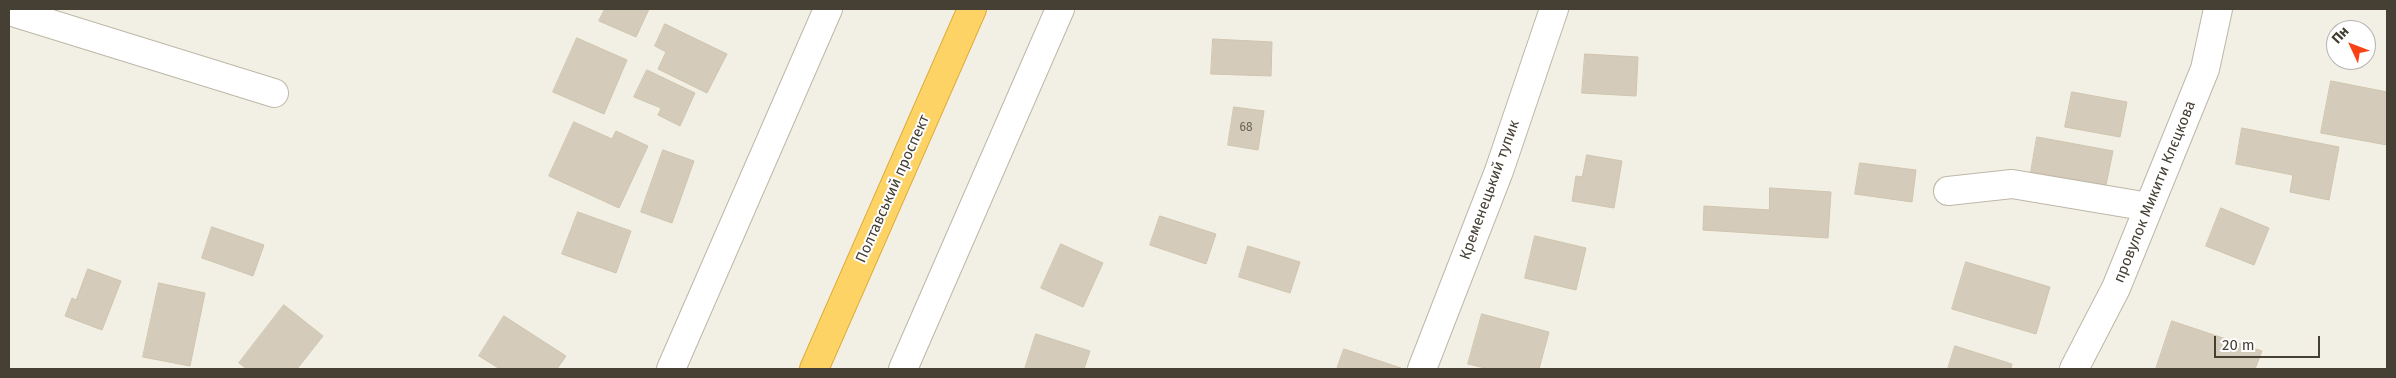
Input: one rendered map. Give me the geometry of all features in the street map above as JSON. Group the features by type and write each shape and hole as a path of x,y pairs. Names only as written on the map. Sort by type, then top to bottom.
{"highway":[{"name":"Полтавський проспект","path":"814,369 972,9"}],"street":[{"path":"671,369 828,9"},
{"path":"903,369 1060,9"},
{"name":"Кременецький тупик","path":"1422,369 1499,171 1554,9"},
{"name":"провулок Микити Клєцкова","path":"2074,369 2116,288 2206,68 2218,9"},
{"path":"9,11 274,93"},
{"path":"1948,191 2012,184 2149,207"}],"building":[{"path":"605,9 649,9 636,37 599,21"},
{"path":"665,24 727,54 707,93 658,69 666,52 655,46"},
{"path":"577,38 627,60 604,114 553,92"},
{"path":"1213,39 1272,42 1271,76 1211,74"},
{"path":"1585,54 1638,57 1636,96 1582,93"},
{"path":"647,70 695,93 680,126 658,115 661,108 634,97"},
{"path":"2331,81 2387,92 2387,145 2321,133"},
{"path":"2072,92 2127,102 2120,137 2065,127"},
{"path":"1234,107 1264,111 1258,150 1228,145"},
{"path":"574,122 612,139 616,131 648,146 619,208 549,176"},
{"path":"2242,128 2339,147 2329,200 2290,192 2293,175 2236,164"},
{"path":"2037,137 2113,151 2106,185 2031,172"},
{"path":"663,150 694,161 672,223 641,212"},
{"path":"1587,155 1622,161 1614,208 1572,201 1576,176 1582,177"},
{"path":"1860,163 1916,170 1912,202 1855,194"},
{"path":"1770,188 1831,192 1828,238 1703,230 1704,206 1769,210"},
{"path":"2221,208 2269,228 2254,265 2206,246"},
{"path":"578,212 631,231 616,273 562,254"},
{"path":"1160,216 1216,234 1206,264 1150,245"},
{"path":"212,227 264,245 253,276 202,258"},
{"path":"1535,236 1586,248 1576,290 1525,278"},
{"path":"1061,244 1103,263 1083,307 1041,288"},
{"path":"1248,246 1300,262 1290,293 1239,277"},
{"path":"1966,262 2050,287 2036,334 1952,309"},
{"path":"88,269 121,281 102,330 65,316 72,298 76,300"},
{"path":"159,283 205,293 190,366 143,357"},
{"path":"284,305 323,336 297,369 247,369 239,363"},
{"path":"1482,314 1549,332 1539,369 1489,369 1468,364"},
{"path":"504,316 566,356 557,369 500,369 479,356"},
{"path":"2172,321 2262,351 2255,369 2156,369"},
{"path":"1036,334 1090,351 1084,369 1025,369"},
{"path":"1955,346 2012,364 2011,369 1948,369"},
{"path":"1344,349 1401,368 1401,369 1337,369"}]}
